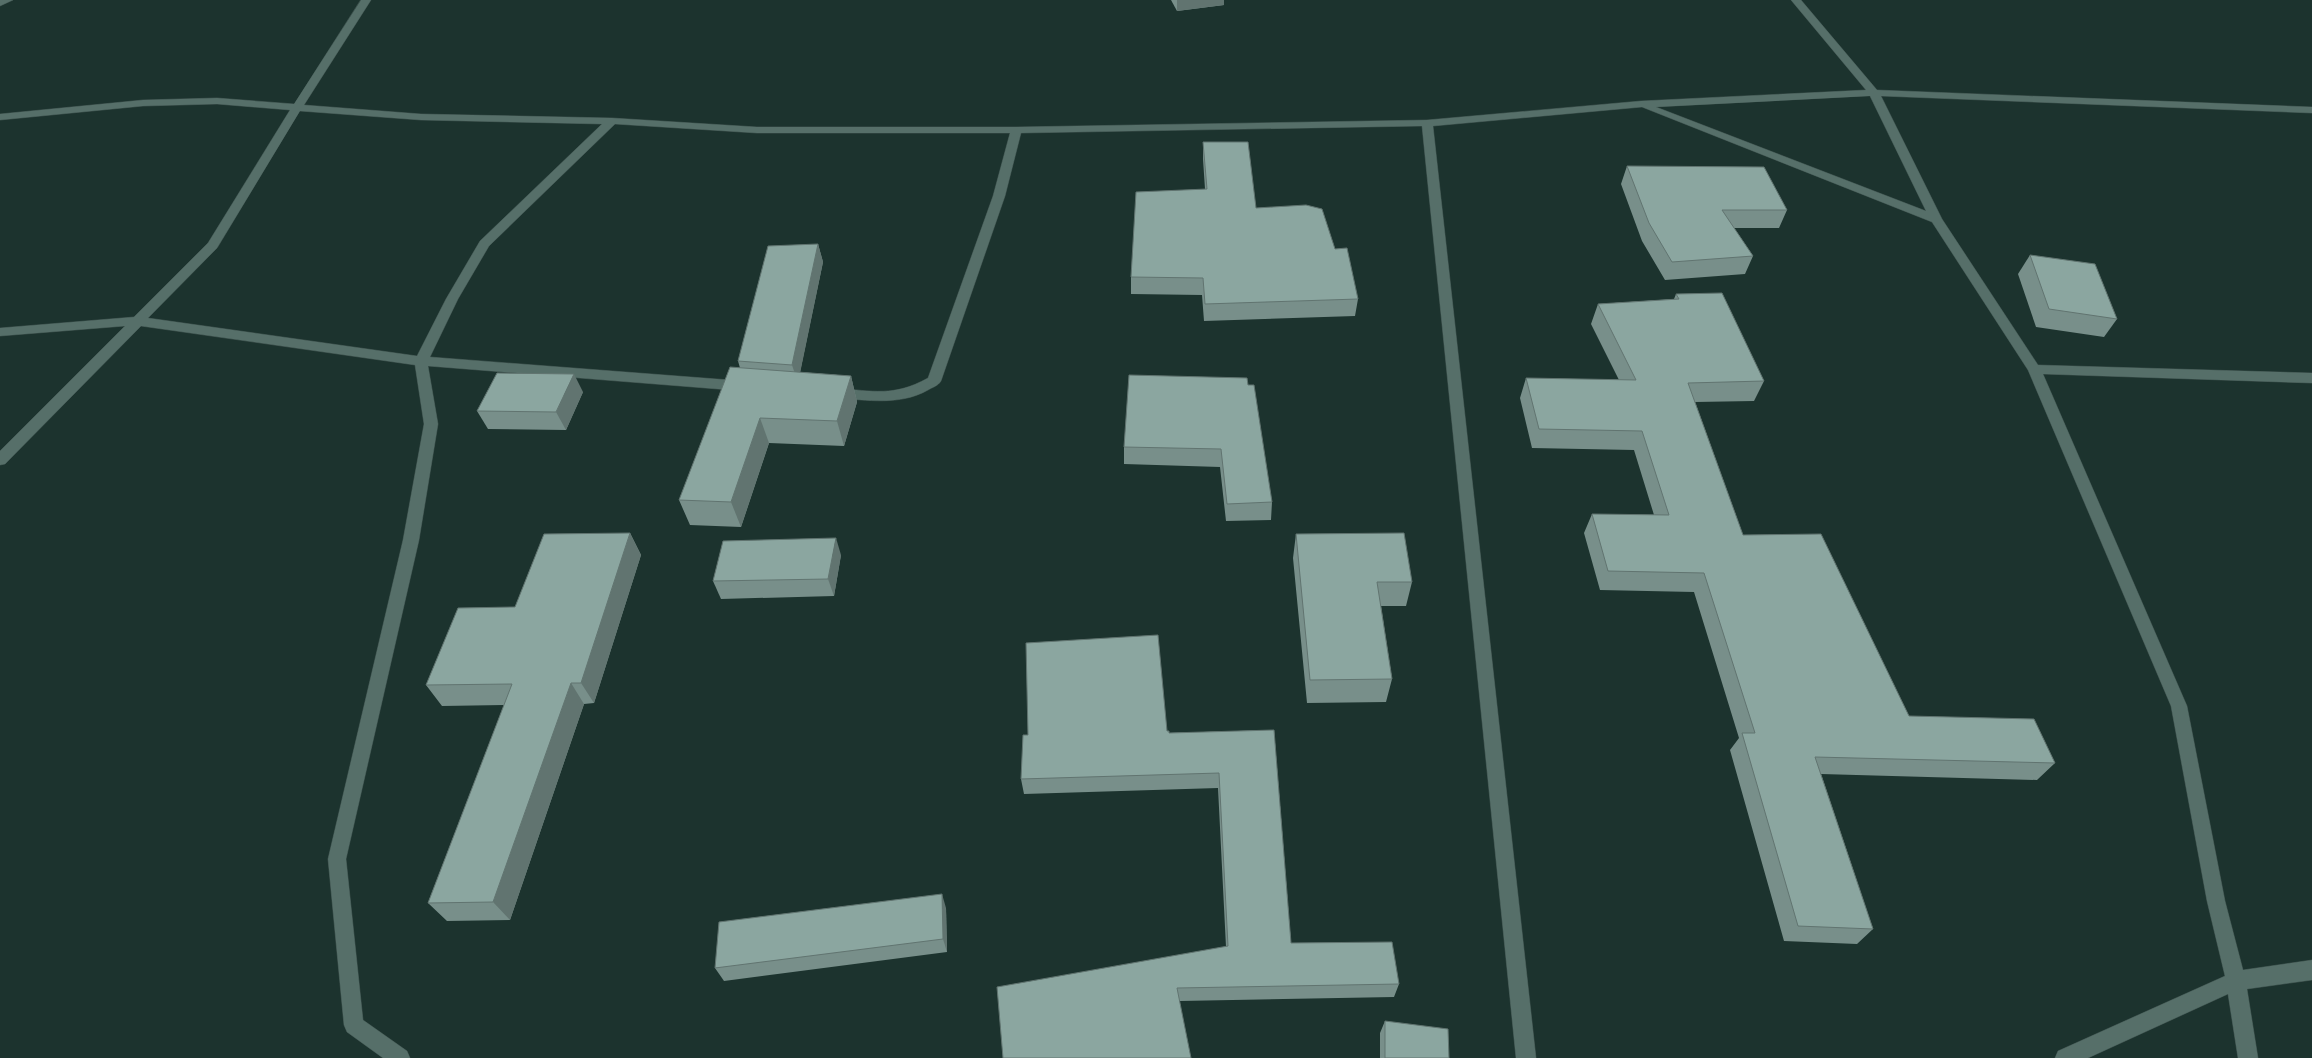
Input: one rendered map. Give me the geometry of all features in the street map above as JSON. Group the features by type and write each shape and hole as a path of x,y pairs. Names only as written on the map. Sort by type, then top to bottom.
{"street":[{"path":"0,3 8,0"},
{"path":"0,460 212,245 366,0"},
{"path":"1796,0 1874,93 1936,219 2034,369 2179,706 2216,901 2236,981 2248,1058"},
{"path":"0,117 143,103 217,101 296,109 421,117 612,121 758,130 1016,130 1427,123 1640,104 1874,93 2312,110"},
{"path":"1640,104 1936,219"},
{"path":"400,1058 354,1025 337,859 411,540 430,434 431,424 428,395 421,361 452,299 484,244 612,121"},
{"path":"1427,123 1527,1049 1526,1058"},
{"path":"827,392 886,397 914,392 934,381 999,196 1016,130"},
{"path":"0,332 139,321 421,361 758,387"},
{"path":"2034,369 2312,378"},
{"path":"2065,1058 2236,981 2312,970"}],"building":[{"path":"1203,142 1248,142 1256,208 1306,205 1322,209 1335,249 1347,248 1358,299 1205,304 1203,278 1131,277 1136,192 1207,189"},
{"path":"1627,166 1764,167 1787,210 1722,210 1753,256 1672,262 1649,223"},
{"path":"818,244 792,365 738,361 768,246"},
{"path":"2030,255 2095,264 2117,319 2049,309"},
{"path":"1722,293 1764,381 1688,383 1743,535 1821,534 1909,716 2034,719 2055,763 1815,757 1873,929 1798,926 1742,733 1755,733 1704,573 1608,571 1592,514 1669,515 1642,431 1539,429 1526,378 1636,380 1598,304 1679,299 1676,294"},
{"path":"730,367 851,376 837,421 760,418 731,502 679,500"},
{"path":"497,373 574,374 556,412 477,411"},
{"path":"1129,375 1247,378 1248,385 1254,385 1272,502 1227,504 1221,449 1124,447"},
{"path":"630,533 581,683 571,683 493,902 428,903 512,684 426,685 458,608 515,607 544,534"},
{"path":"1404,533 1412,582 1377,582 1392,679 1310,680 1296,534"},
{"path":"836,538 828,579 713,581 723,541"},
{"path":"1158,635 1167,731 1169,733 1274,730 1291,943 1392,942 1399,984 1177,988 1191,1058 1003,1058 997,987 1228,946 1219,773 1021,779 1023,735 1028,735 1026,643"},
{"path":"942,894 943,939 715,968 719,922"},
{"path":"1385,1021 1448,1029 1449,1058 1385,1058"}]}
